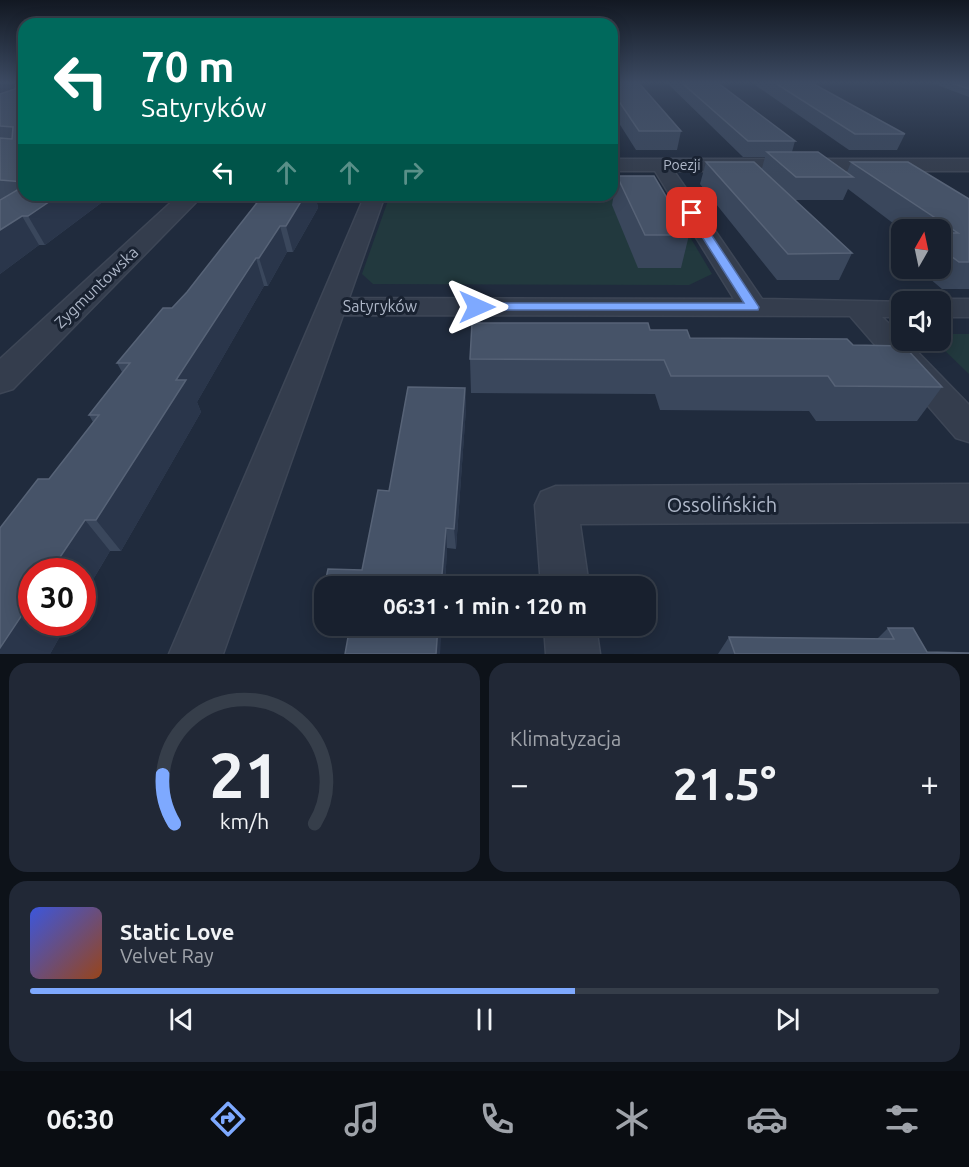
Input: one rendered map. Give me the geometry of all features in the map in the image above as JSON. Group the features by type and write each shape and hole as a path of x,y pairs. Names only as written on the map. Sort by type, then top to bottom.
{"street":[{"name":"Poezji","path":"618,165 969,165"},
{"path":"661,165 753,307"},
{"name":"Zygmuntowska","path":"0,380 186,201"},
{"name":"Satyryków","path":"196,654 373,201"},
{"name":"Satyryków","path":"330,306 891,308"},
{"path":"858,308 969,428"},
{"path":"951,308 969,308"},
{"name":"Ossolińskich","path":"565,576 556,505 969,503"},
{"path":"571,636 573,654"}],"green space":[{"path":"618,179 665,195 712,274 689,285 373,284 362,274 388,201 618,201"},
{"path":"951,334 969,334 969,374 945,351 951,351"}],"building":[{"path":"0,114 18,114 18,182 0,180 0,138 12,139 13,127 0,126"},
{"path":"627,114 666,114 681,131 639,131"},
{"path":"717,114 759,114 795,141 748,141"},
{"path":"823,114 868,114 905,134 855,134"},
{"path":"767,152 818,152 853,177 796,177"},
{"path":"706,162 754,162 852,253 788,254"},
{"path":"851,162 908,162 969,199 969,262 959,262 951,256 951,233 958,233 951,228 951,219 937,219"},
{"path":"618,176 654,176 689,235 645,235"},
{"path":"18,190 18,201 50,201 28,216 22,216 0,230 0,200"},
{"path":"258,201 301,201 286,226 280,226 259,258 256,258 176,380 186,380 96,520 85,520 59,558 18,558 18,621 0,648 0,528 38,479 49,479 99,415 89,415 130,363 117,363 163,308 172,308"},
{"path":"472,323 648,323 650,330 687,330 690,338 847,339 853,345 891,346 891,351 909,351 942,387 835,386 828,376 671,376 664,360 470,359"},
{"path":"408,387 465,388 454,529 446,528 442,576 326,576 328,569 362,570 378,490 389,491"},
{"path":"888,628 913,628 927,652 969,654 735,654 729,637 894,639"},
{"path":"348,636 437,636 436,654 345,654"}],"route":[{"path":"477,307 753,307 692,213"}]}
